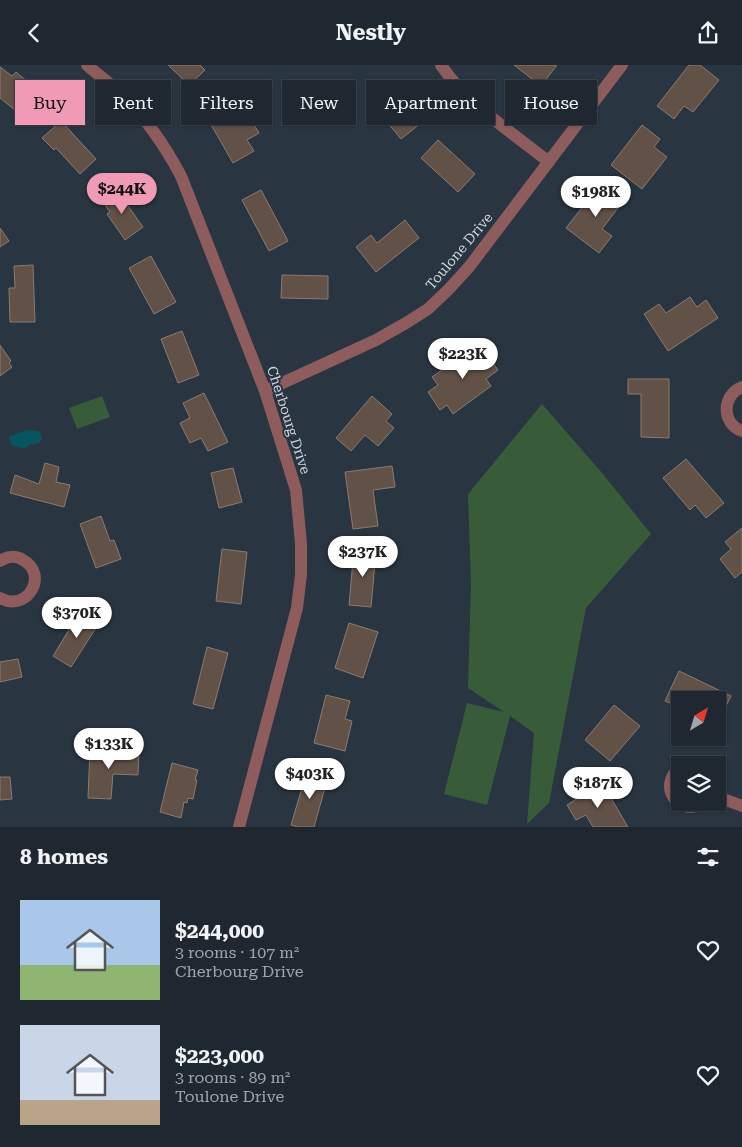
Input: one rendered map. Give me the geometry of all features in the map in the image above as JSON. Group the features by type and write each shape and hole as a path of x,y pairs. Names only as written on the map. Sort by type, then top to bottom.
{"street":[{"name":"Cherbourg Drive","path":"86,65 122,95 146,122 168,152 181,176 265,391 296,490 301,544 301,575 297,608 239,827"},
{"path":"441,65 465,95 549,162"},
{"name":"Toulone Drive","path":"265,391 376,340 428,309 469,267 622,65"},
{"path":"742,387 733,392 729,398 726,412 732,424 742,431"},
{"path":"0,561 12,557 20,558 27,562 35,575 35,583 27,597 20,601 13,602 0,598"},
{"path":"671,777 669,784 671,794"},
{"path":"726,800 742,806"}],"green space":[{"path":"102,396 110,417 77,429 69,408"},
{"path":"542,404 603,474 651,534 586,608 549,803 527,824 534,733 510,716 487,805 444,794 467,703 504,712 468,688 471,584 468,494"}],"water":[{"path":"26,430 39,431 42,438 39,443 29,445 24,449 11,445 9,437"}],"building":[{"path":"168,65 200,65 205,70 194,80 184,80"},
{"path":"514,65 557,65 546,80 533,80"},
{"path":"689,65 700,65 719,80 693,112 684,106 674,119 657,106"},
{"path":"0,67 12,76 16,72 26,80 15,80 15,110 0,98"},
{"path":"57,125 65,125 96,159 80,174 56,148 54,150 42,138"},
{"path":"211,125 254,125 259,133 247,140 254,151 233,163"},
{"path":"390,125 418,125 401,139"},
{"path":"642,125 660,139 654,147 667,157 642,189 611,165"},
{"path":"438,140 475,174 458,192 421,158"},
{"path":"602,182 624,200 602,229 612,236 599,253 566,228"},
{"path":"116,189 143,227 125,240 107,214 110,212 101,199"},
{"path":"261,190 288,241 269,251 242,200"},
{"path":"405,220 419,238 376,272 356,247 371,235 377,243"},
{"path":"0,228 9,241 0,247"},
{"path":"151,256 176,302 154,314 129,268"},
{"path":"33,265 35,322 10,322 9,288 15,288 14,266"},
{"path":"282,275 328,276 328,299 281,298"},
{"path":"690,297 697,307 706,300 718,318 668,351 644,314 659,304 666,313"},
{"path":"182,331 199,375 178,383 161,339"},
{"path":"479,344 498,370 486,379 491,386 453,414 447,405 440,410 428,392 438,385 432,377"},
{"path":"0,345 11,361 9,363 12,367 0,376"},
{"path":"628,379 669,379 669,438 641,437 641,394 628,394"},
{"path":"204,393 228,442 208,451 201,438 190,443 180,423 190,418 183,403"},
{"path":"372,396 392,414 386,421 394,428 378,446 365,435 351,451 336,438"},
{"path":"686,459 724,503 706,518 695,505 690,510 663,478"},
{"path":"45,463 59,467 56,482 70,485 64,507 10,493 15,475 39,484"},
{"path":"392,466 395,487 373,490 378,526 353,529 345,472"},
{"path":"233,468 242,502 219,508 211,473"},
{"path":"101,516 110,541 114,540 121,559 96,568 80,524"},
{"path":"742,528 742,572 735,578 720,559 731,549 725,542"},
{"path":"222,549 247,552 241,604 216,601"},
{"path":"354,549 376,551 371,607 349,605"},
{"path":"85,610 101,620 71,667 53,656 75,620 78,622"},
{"path":"349,623 378,632 363,678 335,668"},
{"path":"207,647 228,653 213,709 193,704"},
{"path":"18,659 22,677 0,682 0,662"},
{"path":"679,671 721,691 671,691 671,703 665,701"},
{"path":"726,694 731,696 726,706"},
{"path":"326,695 350,701 345,719 352,721 345,751 314,743"},
{"path":"614,705 640,726 610,761 585,740"},
{"path":"90,749 139,752 138,775 113,774 111,799 88,798"},
{"path":"172,763 198,770 193,799 188,798 187,803 184,802 181,818 160,812"},
{"path":"307,771 328,777 314,827 298,827 291,825"},
{"path":"0,777 10,777 12,799 0,800"},
{"path":"602,783 628,827 593,827 586,815 576,820 567,805"}]}
